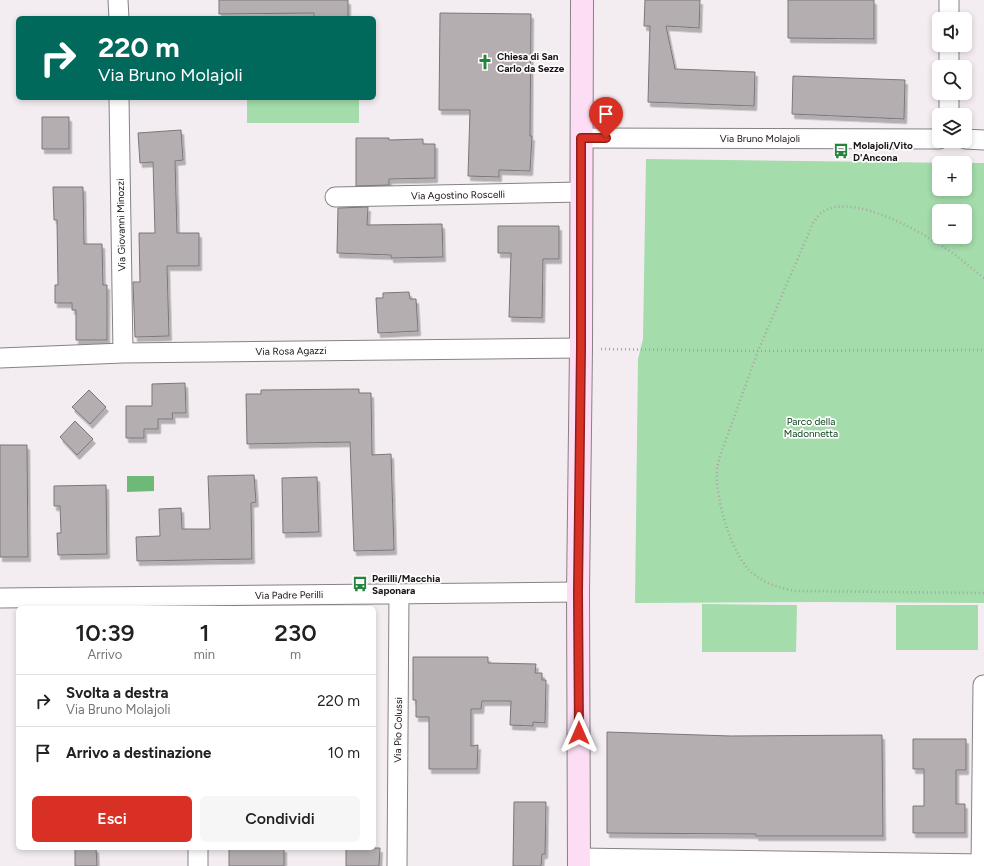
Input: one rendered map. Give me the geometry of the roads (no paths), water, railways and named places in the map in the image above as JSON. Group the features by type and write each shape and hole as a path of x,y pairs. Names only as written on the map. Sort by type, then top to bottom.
{"street":[{"path":"118,0 118,16"},
{"path":"582,0 581,348 578,592 579,862 982,865 983,685"},
{"path":"949,0 949,12"},
{"name":"Via Giovanni Minozzi","path":"120,100 123,353"},
{"name":"Via Bruno Molajoli","path":"581,138 932,139"},
{"path":"972,139 984,140"},
{"name":"Via Agostino Roscelli","path":"335,197 581,192"},
{"name":"Via Rosa Agazzi","path":"0,358 123,353 581,348"},
{"name":"Via Padre Perilli","path":"0,598 199,602 399,594 578,592"},
{"name":"Via Pio Colussi","path":"397,866 399,594"},
{"path":"198,850 198,866"}],"place":[{"name":"Chiesa di San Carlo da Sezze","path":"485,62"},
{"name":"Molajoli/Vito D'Ancona","path":"841,151"},
{"name":"Perilli/Macchia Saponara","path":"360,584"}],"park label":[{"name":"Parco della Madonnetta","path":"811,426"}]}
